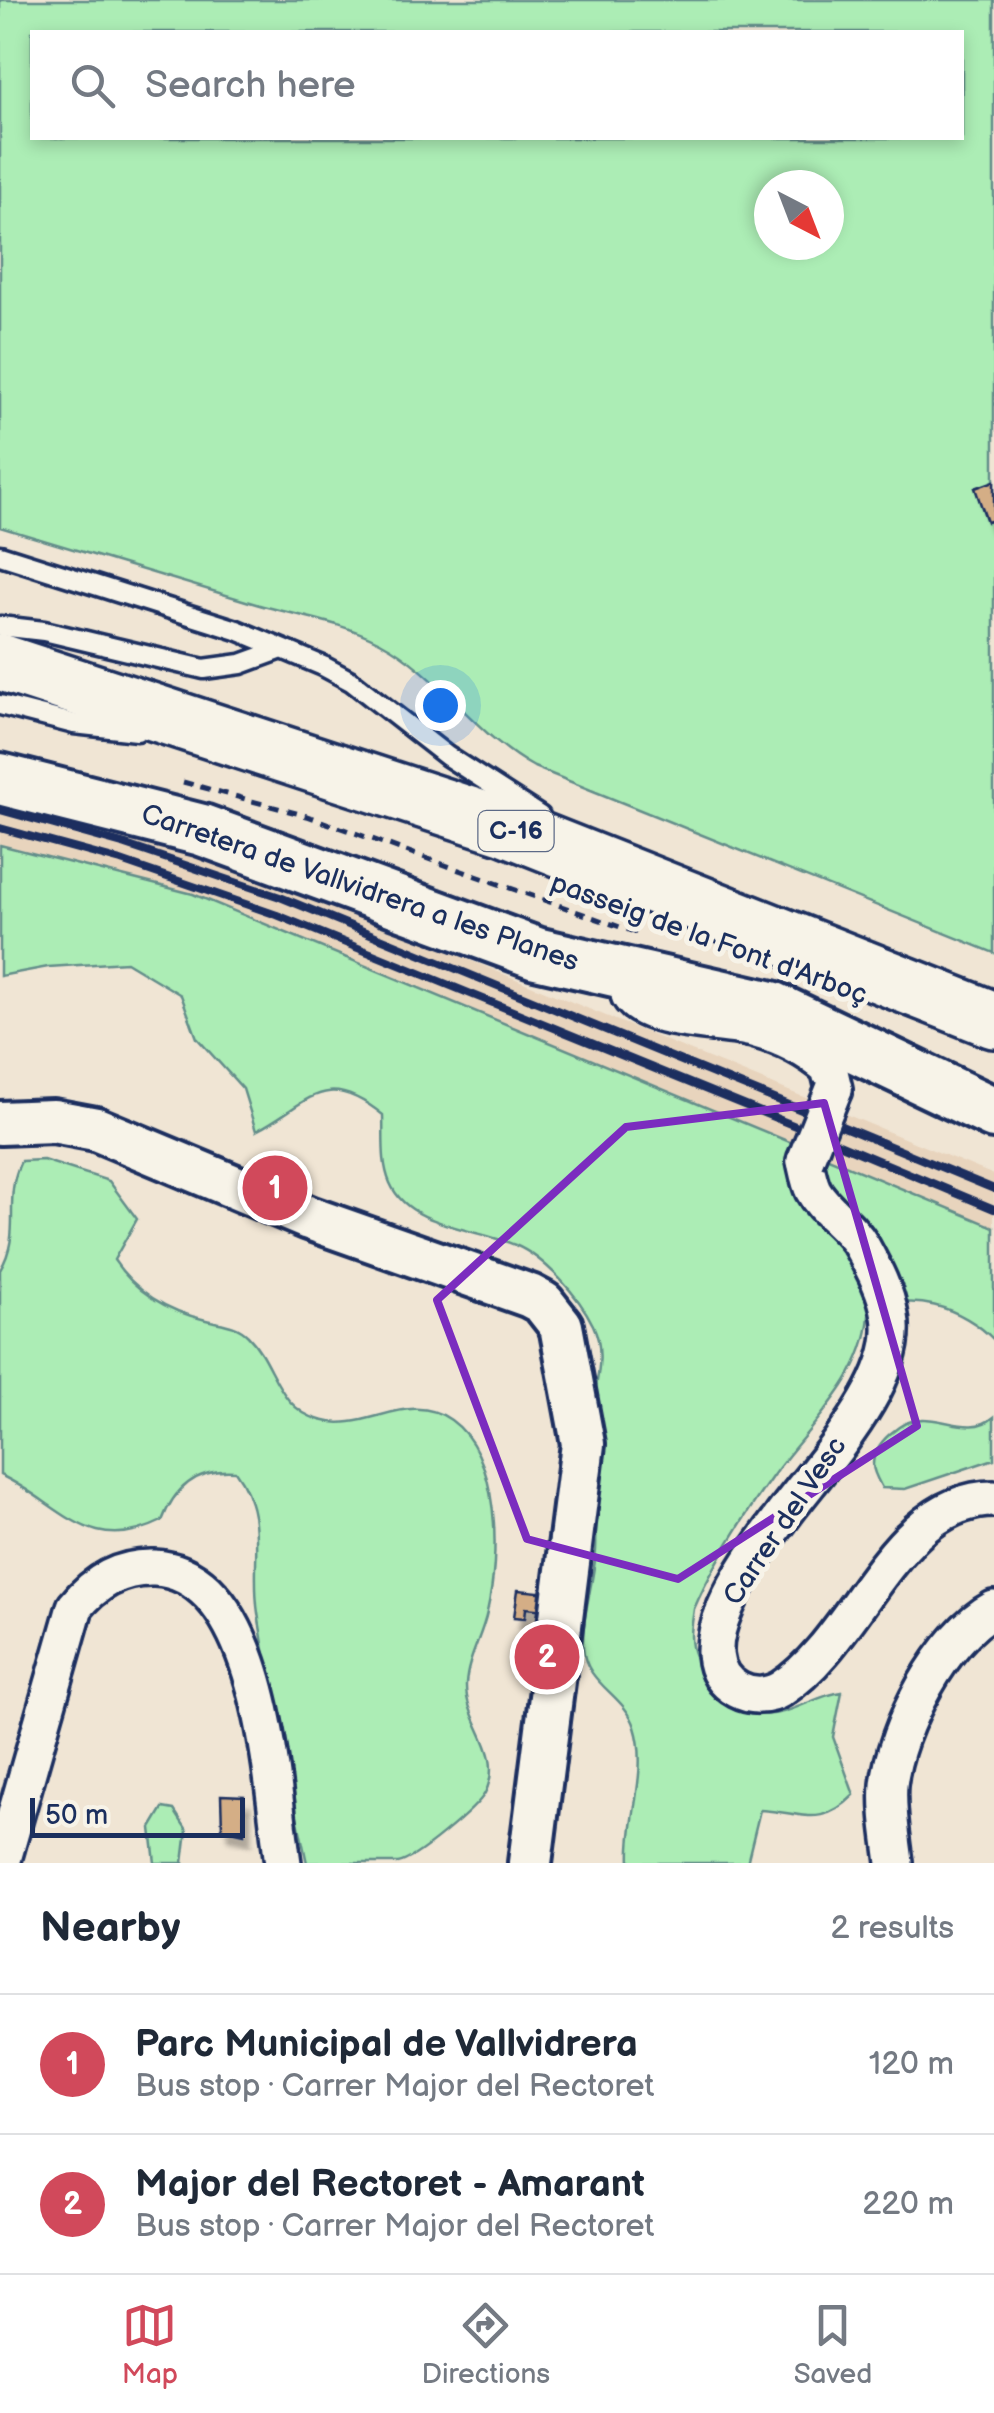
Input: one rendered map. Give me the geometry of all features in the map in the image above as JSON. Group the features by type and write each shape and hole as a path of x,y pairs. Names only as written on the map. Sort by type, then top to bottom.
{"highway":[{"name":"C-16","path":"0,662 258,743 615,867 994,1020"}],"main road":[{"name":"Carretera de Vallvidrera a les Planes","path":"0,779 202,830 536,953 643,958 710,990 772,1007 994,1112"}],"street":[{"name":"Carrer del Vesc","path":"643,958 629,995 637,1005 666,1015 768,1034 820,1060 833,1074 834,1090 805,1161 813,1192 852,1229 878,1276 891,1320 889,1345 872,1392 762,1545 727,1602 716,1653 723,1676 740,1692 752,1695 784,1687 838,1634 910,1536 925,1522 964,1503 994,1499"},
{"path":"0,1123 53,1121 96,1129 308,1218 530,1296 554,1314 565,1340 583,1424 583,1460 530,1863"},
{"path":"2,1863 75,1607 86,1592 119,1573 156,1568 206,1587 218,1600 235,1632 252,1681 282,1863"},
{"path":"894,1863 888,1800 896,1750 952,1644 994,1609"}],"lane":[{"path":"0,555 237,630 352,681 447,756 615,867"},
{"path":"0,626 44,631 204,670 241,664 282,649"},
{"path":"0,705 74,724 258,743"}],"path":[{"name":"passeig de la Font d'Arboç","path":"179,781 308,816 643,958"}],"highlighted area":[{"path":"824,1103 917,1426 678,1579 527,1539 437,1300 626,1127"}],"shaded area":[{"path":"0,793 146,834 440,948 994,1175 994,1227 193,894 0,845"}],"green space":[{"path":"0,0 994,0 994,953 534,767 493,738 401,655 335,624 0,527"},
{"path":"0,845 193,894 994,1227 994,1340 967,1319 934,1306 900,1303 869,1316 865,1340 845,1382 750,1508 694,1609 691,1638 695,1656 713,1683 741,1706 770,1714 842,1692 833,1737 854,1795 821,1815 760,1810 747,1863 630,1863 639,1743 630,1716 591,1671 583,1647 596,1550 590,1429 599,1363 598,1338 587,1314 560,1279 526,1251 427,1217 399,1198 385,1167 383,1115 363,1101 345,1093 317,1094 256,1131 243,1089 197,1038 181,995 126,962 48,967 0,976"},
{"path":"43,1160 109,1181 137,1219 114,1260 123,1272 142,1291 166,1306 243,1332 257,1347 285,1395 305,1414 337,1423 402,1410 435,1412 451,1420 467,1436 480,1457 493,1509 494,1564 487,1612 466,1685 467,1699 488,1751 490,1778 485,1793 470,1810 406,1860 307,1863 258,1613 252,1506 235,1471 199,1476 181,1489 162,1521 136,1531 114,1533 76,1522 0,1475 0,1270 10,1243 13,1190 21,1161"},
{"path":"994,1417 994,1459 905,1489 882,1488 874,1471 874,1457 883,1441 898,1428 923,1419 977,1425"},
{"path":"163,1808 174,1810 187,1830 183,1863 155,1863 151,1828"}],"building":[{"path":"994,481 994,520 987,522 975,488"},
{"path":"518,1590 549,1593 546,1610 526,1608 525,1618 514,1617"},
{"path":"221,1795 244,1796 244,1834 222,1829"}],"railway":[{"path":"0,810 126,845 280,897 816,1116"},
{"path":"0,828 121,861 277,915 810,1132"},
{"path":"834,1123 994,1189"},
{"path":"827,1139 994,1209"}],"place":[{"name":"Parc Municipal de Vallvidrera","path":"275,1188"},
{"name":"Major del Rectoret - Amarant","path":"547,1657"}]}
